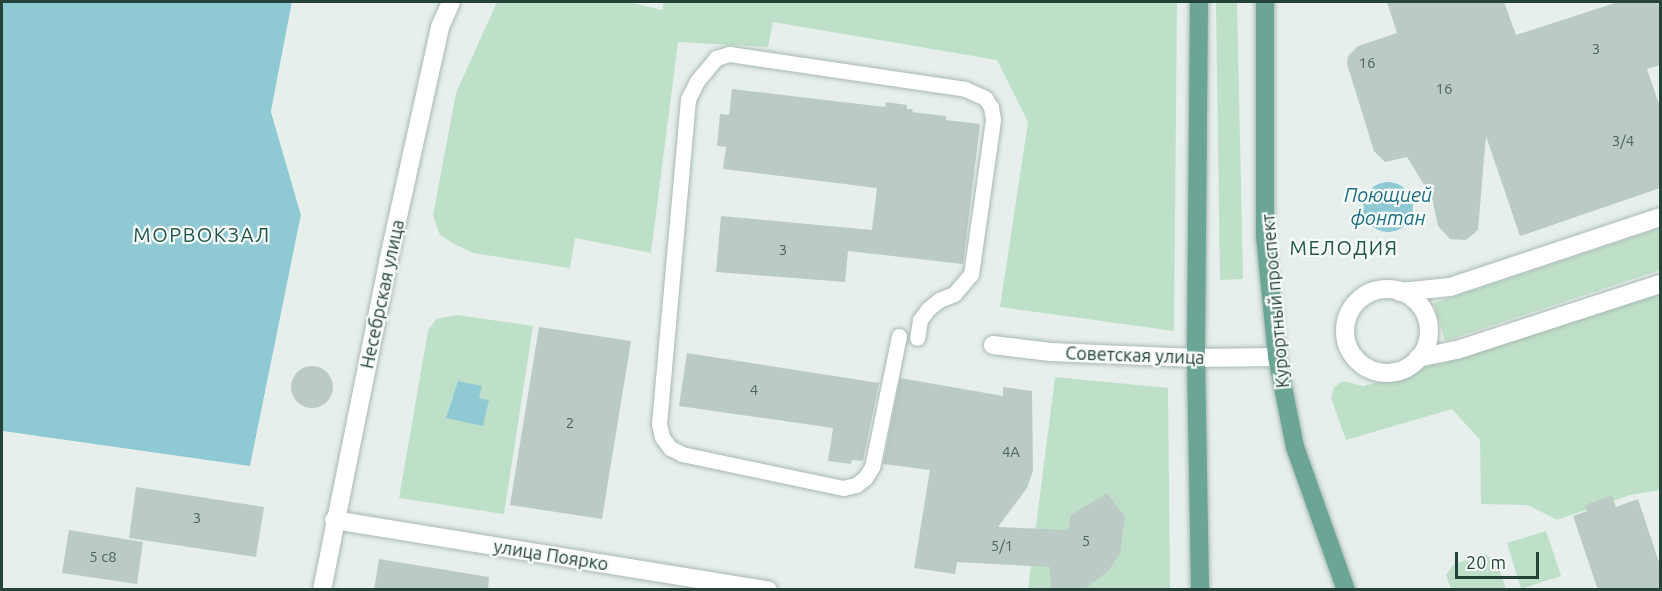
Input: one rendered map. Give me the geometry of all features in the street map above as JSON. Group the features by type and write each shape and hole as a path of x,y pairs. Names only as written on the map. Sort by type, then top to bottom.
{"main road":[{"path":"1199,2 1196,358 1200,590"},
{"name":"Курортный проспект","path":"1265,2 1265,236 1277,357 1295,447 1346,590"}],"street":[{"name":"Несебрская улица","path":"322,590 334,520 440,27 451,2"},
{"path":"1400,291 1414,300 1427,320 1426,344 1418,358 1405,369 1382,373 1359,363 1347,342 1347,318 1361,298 1376,291 1450,287 1660,217"},
{"path":"1418,358 1457,350 1660,284"},
{"name":"Советская улица","path":"993,345 1050,352 1196,358 1277,357"},
{"name":"улица Поярко","path":"334,520 768,590"}],"lane":[{"path":"899,336 872,467 865,478 855,485 843,488 681,454 670,448 662,437 659,424 688,99 697,81 716,58 729,54 765,59 966,89 985,98 991,107 993,120 971,274 954,294 939,300 928,309 920,320 916,338"}],"green space":[{"path":"497,2 628,2 662,10 664,2 1177,2 1174,331 1000,307 1028,122 997,60 773,22 768,47 678,42 651,253 575,238 570,268 473,253 440,235 433,215 456,93"},
{"path":"1216,2 1237,2 1243,279 1220,280"},
{"path":"1660,228 1660,270 1445,341 1434,303"},
{"path":"1660,284 1660,490 1630,495 1557,520 1528,505 1481,504 1480,440 1452,409 1346,440 1331,398 1334,387 1343,381 1363,386 1383,381 1438,358"},
{"path":"458,315 533,326 504,514 399,498 428,331 436,319","holes":["452,397 488,400 447,418"]},
{"path":"1055,377 1168,388 1170,589 1028,590"},
{"path":"1546,531 1561,576 1521,589 1507,543"},
{"path":"1484,554 1496,560 1506,589 1451,589 1446,575 1454,564"}],"water":[{"path":"2,2 292,2 271,111 301,215 250,467 2,431"},
{"name":"Поющией фонтан","path":"1383,182 1393,182 1406,189 1413,202 1413,212 1406,225 1393,232 1383,232 1374,228 1367,221 1363,212 1363,202 1367,193 1374,186"},
{"path":"458,381 482,386 479,398 489,400 483,426 446,418"}],"pier":[{"path":"292,2 295,2 274,111 304,215 252,468 2,434 2,431 250,466 301,215 271,112"}],"building":[{"path":"1387,2 1504,2 1516,35 1618,2 1660,2 1660,65 1647,69 1660,107 1660,188 1520,236 1486,136 1478,230 1466,240 1450,239 1438,226 1432,198 1407,157 1385,162 1374,151 1347,64 1348,56 1358,46 1397,33"},
{"path":"732,89 885,107 886,102 907,105 907,109 913,109 912,112 946,116 946,120 980,124 963,264 848,251 845,282 716,272 721,216 872,230 877,188 723,169 726,147 717,146 720,114 729,115"},
{"path":"539,327 631,341 602,519 510,505"},
{"path":"687,353 879,383 863,461 852,460 851,464 828,461 833,428 679,406"},
{"path":"312,366 327,372 333,387 327,402 312,408 297,402 291,387 297,372"},
{"path":"900,378 1003,396 1003,387 1032,391 1033,471 1027,488 998,527 1068,530 1071,515 1107,493 1125,517 1120,554 1108,571 1083,590 1051,590 1050,567 957,562 955,574 914,568 930,470 883,464"},
{"path":"136,487 264,507 256,557 129,538"},
{"path":"1612,495 1616,507 1638,499 1660,565 1660,590 1598,590 1573,516 1587,511 1585,505"},
{"path":"69,530 143,542 137,584 62,573"},
{"path":"379,559 489,577 488,590 374,590"}],"district":[{"name":"МОРВОКЗАЛ","path":"202,234"},
{"name":"МЕЛОДИЯ","path":"1344,247"}]}
